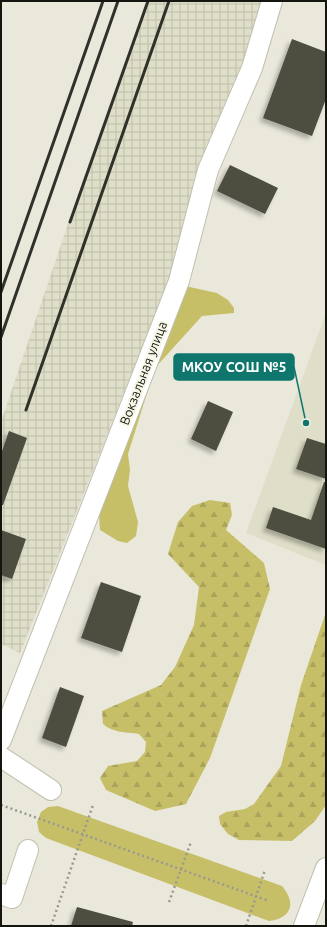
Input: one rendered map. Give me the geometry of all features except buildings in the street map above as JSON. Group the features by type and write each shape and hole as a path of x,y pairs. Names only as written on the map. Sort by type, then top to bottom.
{"street":[{"name":"Вокзальная улица","path":"1,740 178,281 208,170 252,68 272,1"},
{"path":"1,757 51,790"},
{"path":"1,894 12,898 28,850"},
{"path":"304,926 326,868"}],"path":[{"path":"1,805 269,901"},
{"path":"51,926 93,805"},
{"path":"169,902 191,842"},
{"path":"246,926 265,870"}],"shaded area":[{"path":"148,1 263,1 185,240 20,653 1,644 1,422 88,165"},
{"path":"326,313 326,565 246,533"}],"green space":[{"path":"185,286 217,293 228,300 234,308 234,313 202,316 155,368 128,454 130,470 128,486 138,522 136,536 127,543 118,541 100,530 98,497"},
{"path":"210,500 230,503 232,515 226,530 264,563 270,589 210,758 186,804 155,811 106,790 100,778 108,766 137,761 145,752 146,742 139,734 120,732 107,727 103,724 102,711 161,685 175,667 194,625 199,587 168,554 178,522 192,506"},
{"path":"326,612 326,805 315,821 292,841 239,840 228,834 220,824 219,816 226,812 245,809 254,804 281,766 301,685"},
{"path":"58,806 282,886 289,899 289,909 282,917 269,921 46,838 39,832 37,822 41,812 48,807"}],"railway":[{"path":"1,292 103,1"},
{"path":"1,337 118,1"},
{"path":"70,222 148,1"},
{"path":"26,410 169,1"}],"place":[{"name":"МКОУ СОШ №5","path":"306,423"}]}
